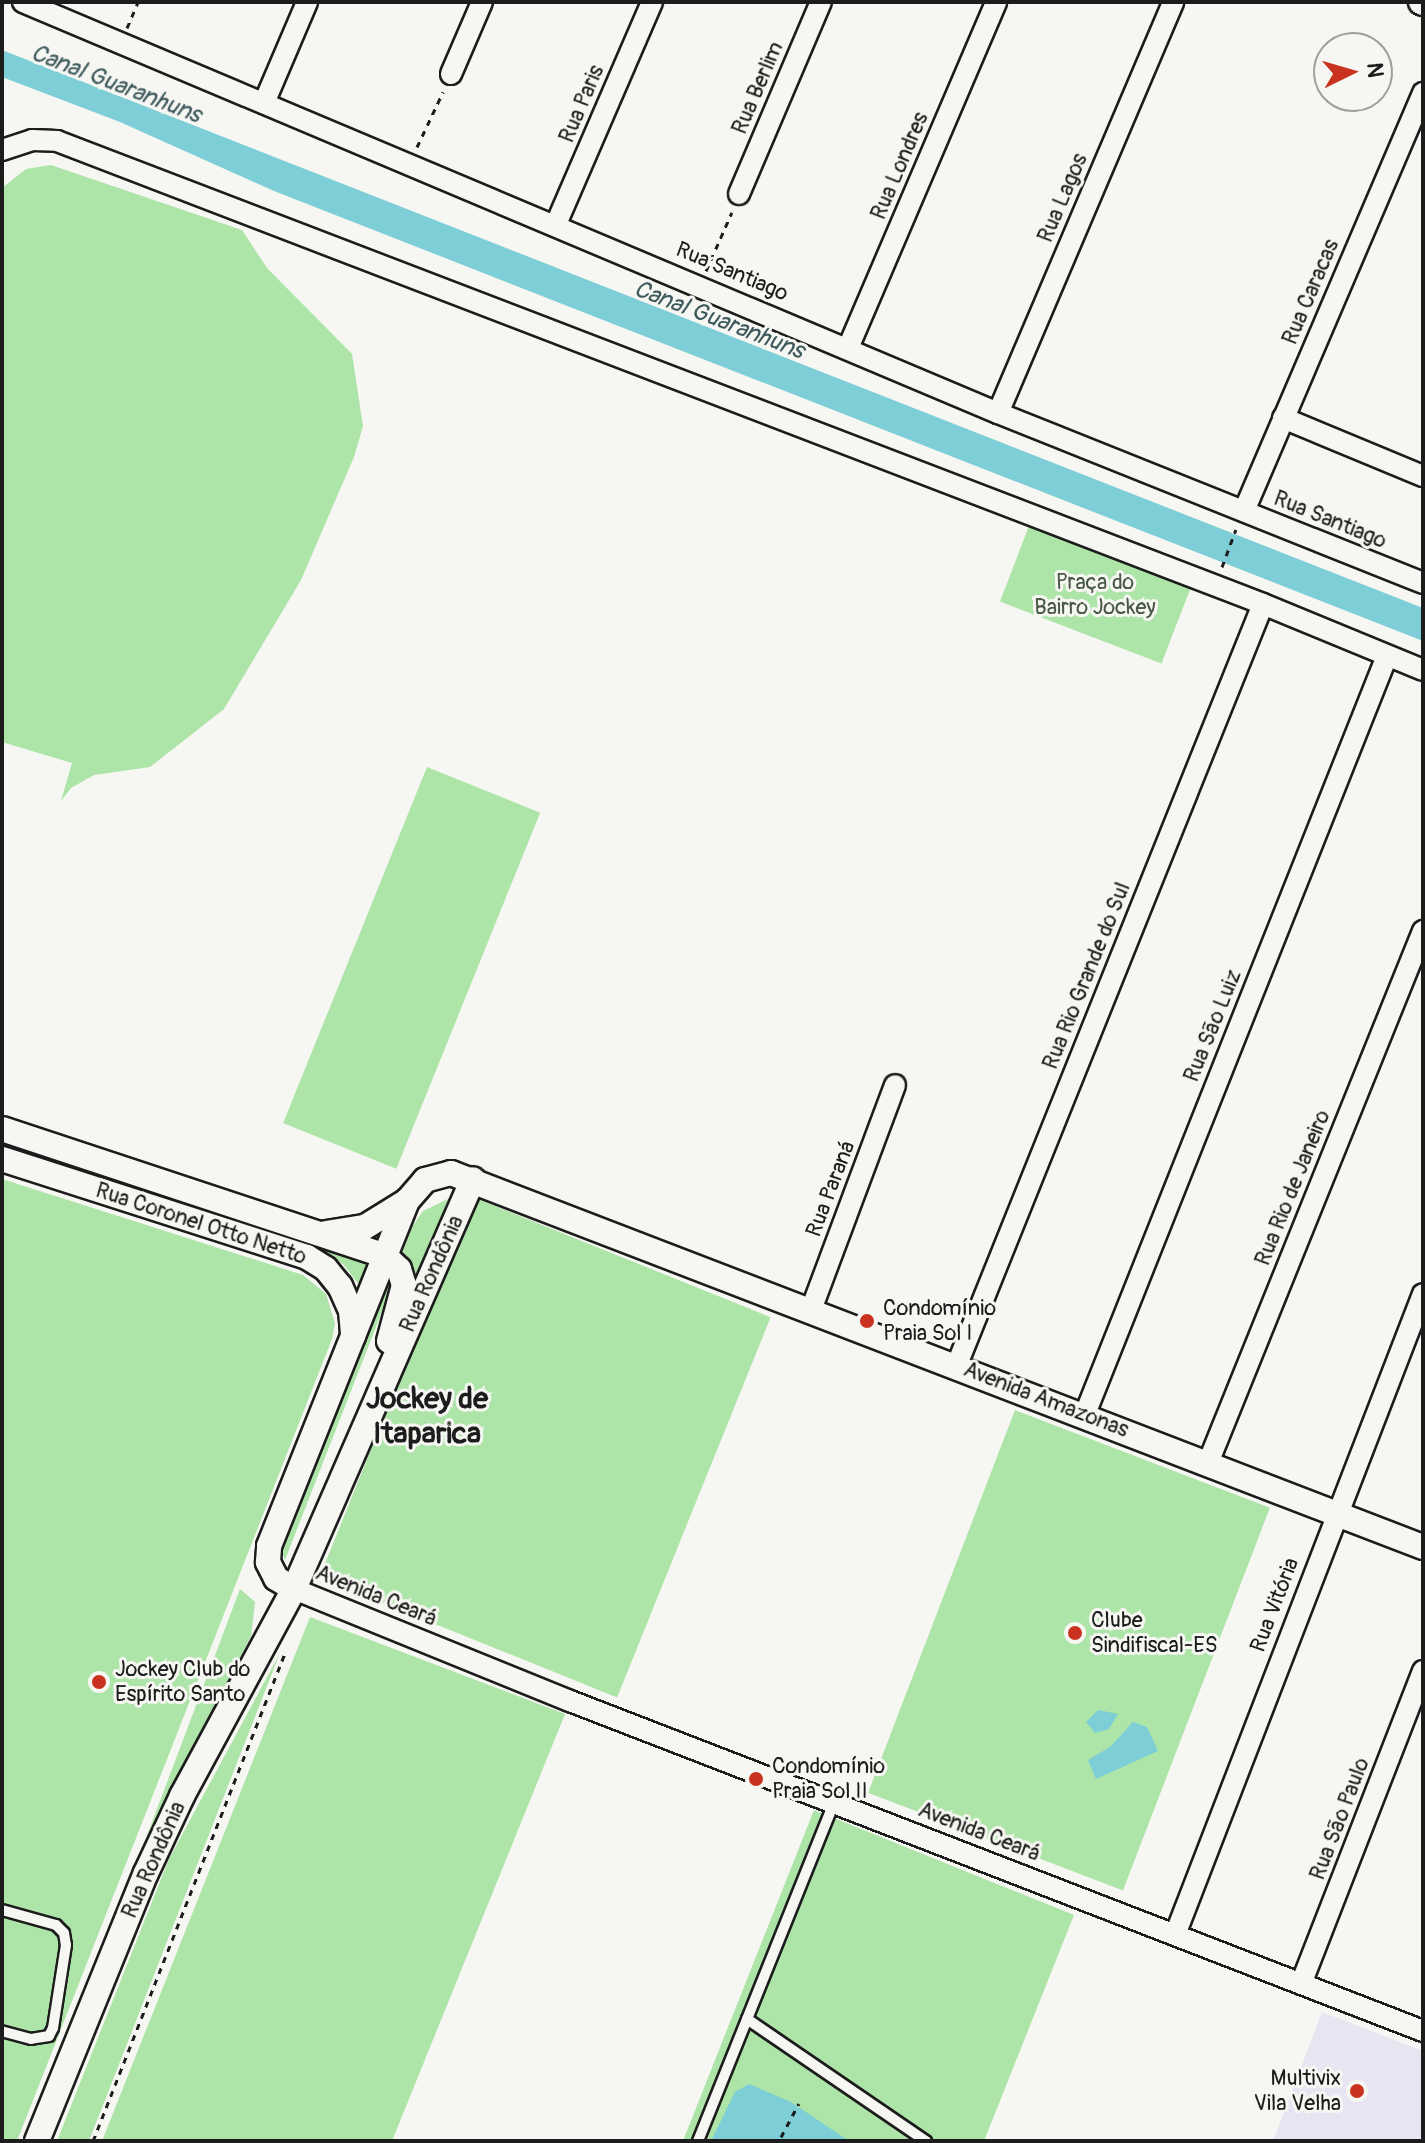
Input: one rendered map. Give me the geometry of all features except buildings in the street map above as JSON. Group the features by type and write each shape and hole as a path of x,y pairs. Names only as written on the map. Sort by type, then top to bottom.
{"street":[{"name":"Rua Santiago","path":"23,2 409,166 701,285 1242,516 1423,583"},
{"path":"264,103 307,2"},
{"path":"451,74 482,2"},
{"name":"Rua Paris","path":"556,224 652,2"},
{"name":"Rua Berlim","path":"739,194 821,2"},
{"name":"Rua Londres","path":"848,348 996,2"},
{"name":"Rua Lagos","path":"998,413 1173,2"},
{"name":"Rua Caracas","path":"1242,516 1423,93"},
{"path":"2,150 32,140 57,141 1263,604 1423,670"},
{"path":"1283,418 1423,476"},
{"name":"Rua Rio Grande do Sul","path":"956,1367 1263,604"},
{"name":"Rua São Luiz","path":"1085,1414 1387,656"},
{"name":"Rua Rio de Janeiro","path":"1208,1463 1423,931"},
{"name":"Rua Paraná","path":"811,1310 895,1085"},
{"name":"Rua Coronel Otto Netto","path":"2,1129 385,1256"},
{"name":"Rua Coronel Otto Netto","path":"2,1159 307,1257 326,1269 340,1286 351,1311 353,1338"},
{"name":"Avenida Amazonas","path":"315,1233 365,1227 407,1201 418,1186 433,1176 451,1173 473,1179 1423,1547"},
{"name":"Rua Rondônia","path":"37,2141 146,1873 182,1796 294,1589 473,1179"},
{"path":"294,1589 276,1578 268,1562 269,1546 407,1201"},
{"path":"366,1424 403,1293 399,1269 385,1256"},
{"name":"Rua Vitória","path":"1175,1935 1423,1294"},
{"name":"Avenida Ceará","path":"294,1589 1423,2031"},
{"name":"Rua São Paulo","path":"1301,1984 1423,1671"}],"lane":[{"path":"698,2141 834,1802"},
{"path":"2,1910 56,1925 64,1933 66,1945 53,2028 49,2036 31,2039 2,2031"},
{"path":"747,2019 926,2141"}],"path":[{"path":"120,43 138,2"},
{"path":"409,166 451,74"},
{"path":"701,285 739,194"},
{"path":"1222,566 1242,516"},
{"path":"93,2141 290,1640"},
{"path":"781,2137 799,2103"}],"shaded area":[{"name":"Multivix Vila Velha","path":"1322,2012 1423,2051 1423,2131 1419,2141 1273,2141"}],"green space":[{"path":"51,165 242,230 267,268 352,354 363,426 354,457 301,580 224,709 150,767 94,775 71,788 61,801 72,763 2,742 2,188 26,169"},
{"name":"Praça do Bairro Jockey","path":"1029,526 1191,588 1161,664 1000,602"},
{"path":"427,767 540,813 396,1169 283,1123"},
{"name":"Jockey Club do Espírito Santo","path":"2,1179 303,1275 326,1294 335,1323 332,1339 17,2141 2,2141"},
{"path":"473,1197 771,1317 617,1697 319,1577"},
{"path":"448,1199 421,1268 413,1275 402,1254 412,1227 423,1211"},
{"path":"319,1243 369,1259 360,1286 343,1264 317,1248"},
{"path":"387,1280 390,1291 285,1560 281,1549"},
{"name":"Clube Sindifiscal-ES","path":"1015,1410 1270,1508 1123,1891 868,1793"},
{"path":"240,1589 255,1602 251,1636 143,1846"},
{"path":"310,1617 565,1714 392,2141 102,2141"},
{"path":"280,1653 89,2141 57,2141 169,1859"},
{"path":"814,1810 1074,1915 984,2141 683,2141"}],"water":[{"path":"2,50 1423,608 1423,641 274,191 120,122 2,77"},
{"path":"1098,1710 1118,1714 1109,1729 1095,1733 1086,1722"},
{"path":"1133,1722 1147,1727 1158,1751 1096,1779 1088,1760 1110,1747"},
{"path":"749,2084 791,2102 849,2141 711,2141 735,2092"}],"place":[{"name":"Condomínio Praia Sol I","path":"867,1321"},
{"name":"Clube Sindifiscal-ES","path":"1075,1633"},
{"name":"Jockey Club do Espírito Santo","path":"99,1682"},
{"name":"Condomínio Praia Sol II","path":"756,1779"},
{"name":"Multivix Vila Velha","path":"1357,2091"}],"district":[{"name":"Jockey de Itaparica","path":"427,1416"}],"water label":[{"name":"Canal Guaranhuns","path":"116,84"},
{"name":"Canal Guaranhuns","path":"719,320"}]}
